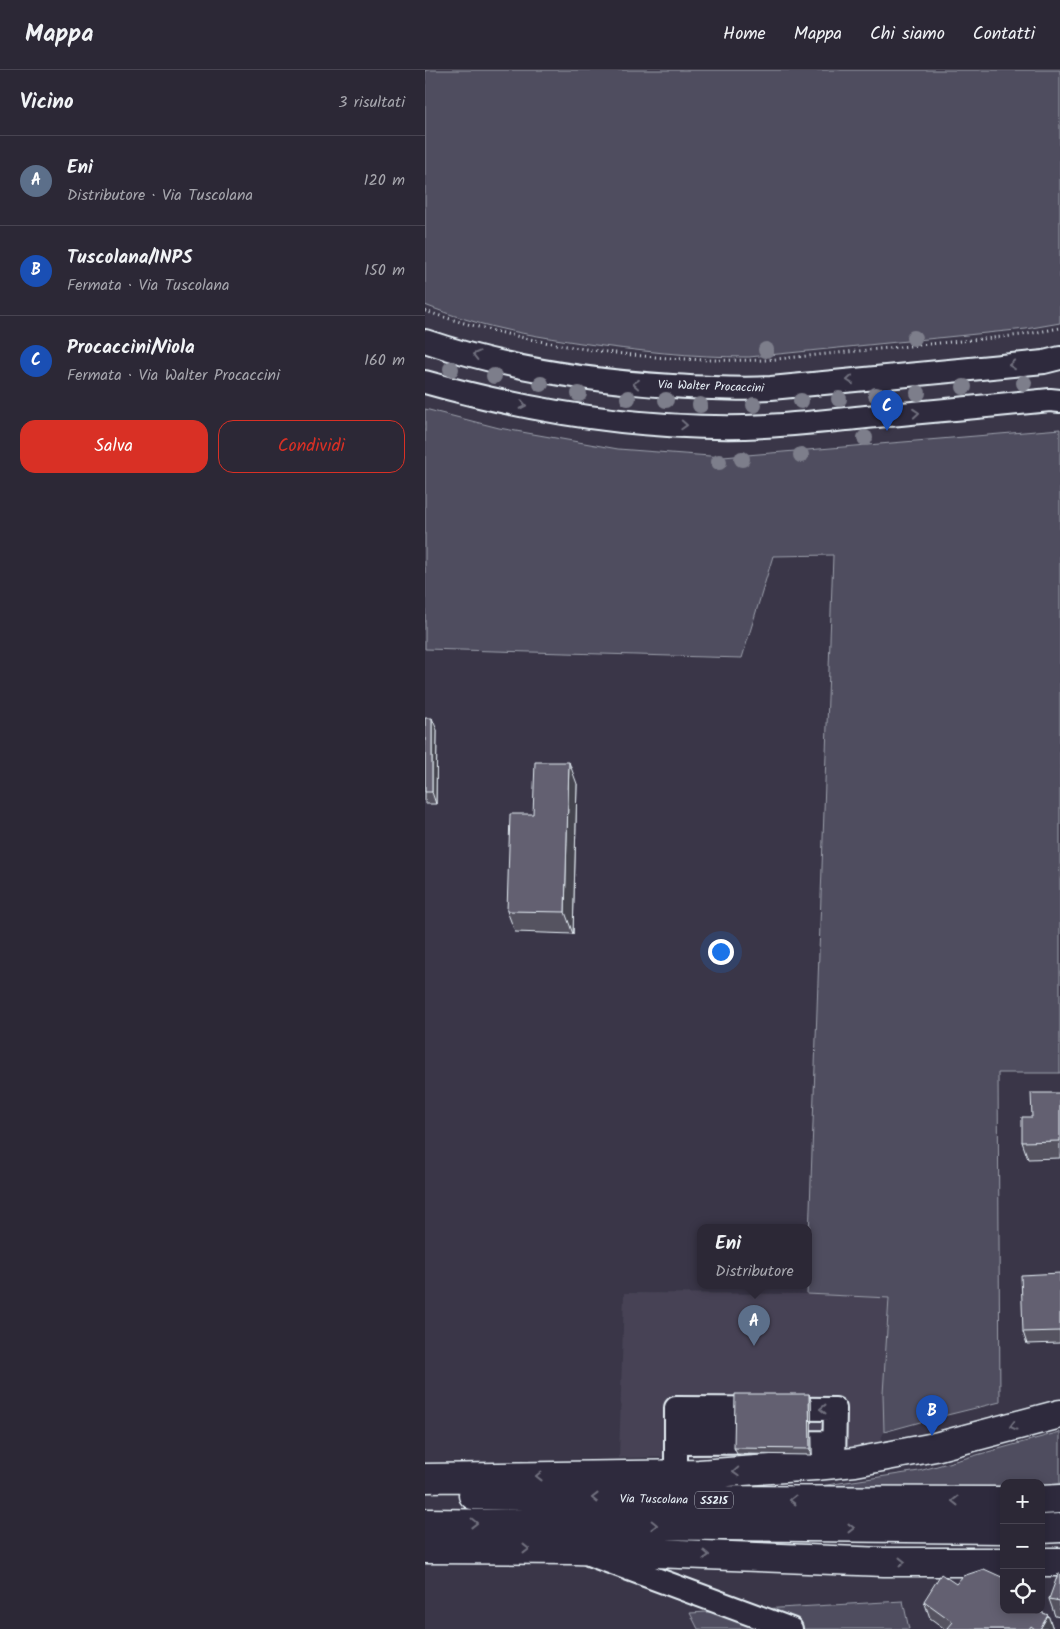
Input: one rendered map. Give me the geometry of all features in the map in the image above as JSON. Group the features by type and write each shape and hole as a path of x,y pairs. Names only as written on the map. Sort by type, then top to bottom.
{"main road":[{"path":"425,1478 676,1474 776,1470 834,1445 895,1455 935,1447 1060,1414"},
{"name":"Via Tuscolana","path":"425,1494 716,1500 1000,1500"},
{"path":"1045,1500 1060,1500"},
{"name":"SS215","path":"425,1523 1000,1529"},
{"path":"1045,1529 1060,1528"},
{"path":"425,1549 576,1550 884,1562 1000,1562"},
{"path":"1045,1562 1060,1562"}],"street":[{"name":"Via Walter Procaccini","path":"425,341 495,360 568,375 619,382 728,389 781,387 1044,362 1060,358"},
{"path":"425,382 488,398 548,410 630,421 716,427 774,426 1050,400 1060,401"},
{"path":"676,1435 834,1445 835,1410 676,1408 676,1435 676,1474"},
{"path":"576,1550 791,1629"}],"path":[{"path":"425,311 528,338 611,352 654,357 725,361 766,360 1022,335 1060,328"}],"shaded area":[{"path":"425,70 1060,70 1060,323 1026,329 749,357 728,357 644,351 537,336 479,323 425,305"},
{"path":"425,409 499,428 618,449 723,457 1060,429 1060,1073 998,1073 1000,1402 884,1432 883,1394 889,1298 807,1294 807,1289 812,1289 812,1224 809,1224 833,555 773,556 742,658 425,649"},
{"path":"624,1293 807,1294 889,1297 883,1394 884,1432 879,1443 823,1455 619,1458"},
{"path":"1060,1432 1060,1484 1045,1486 1045,1479 1000,1479 1000,1488 820,1486 919,1471"},
{"path":"903,1601 909,1629 698,1629 690,1613"}],"building":[{"path":"425,718 432,718 432,792 425,792"},
{"path":"535,762 569,762 565,912 507,911 510,814 533,814"},
{"path":"1031,1093 1060,1093 1060,1141 1022,1142 1022,1117 1032,1117"},
{"path":"1060,1273 1060,1331 1023,1332 1021,1275"},
{"path":"735,1394 809,1394 810,1449 734,1448"},
{"path":"984,1569 1000,1576 1000,1614 1048,1615 1040,1629 1035,1629 1031,1626 1029,1629 948,1628 953,1622 924,1601 941,1574 956,1584 963,1576"},
{"path":"1058,1574 1060,1574 1060,1601 1049,1599"}],"place":[{"name":"Procaccini/Viola","path":"887,431"},
{"name":"Eni","path":"754,1346"},
{"name":"Tuscolana/INPS","path":"932,1436"}]}
